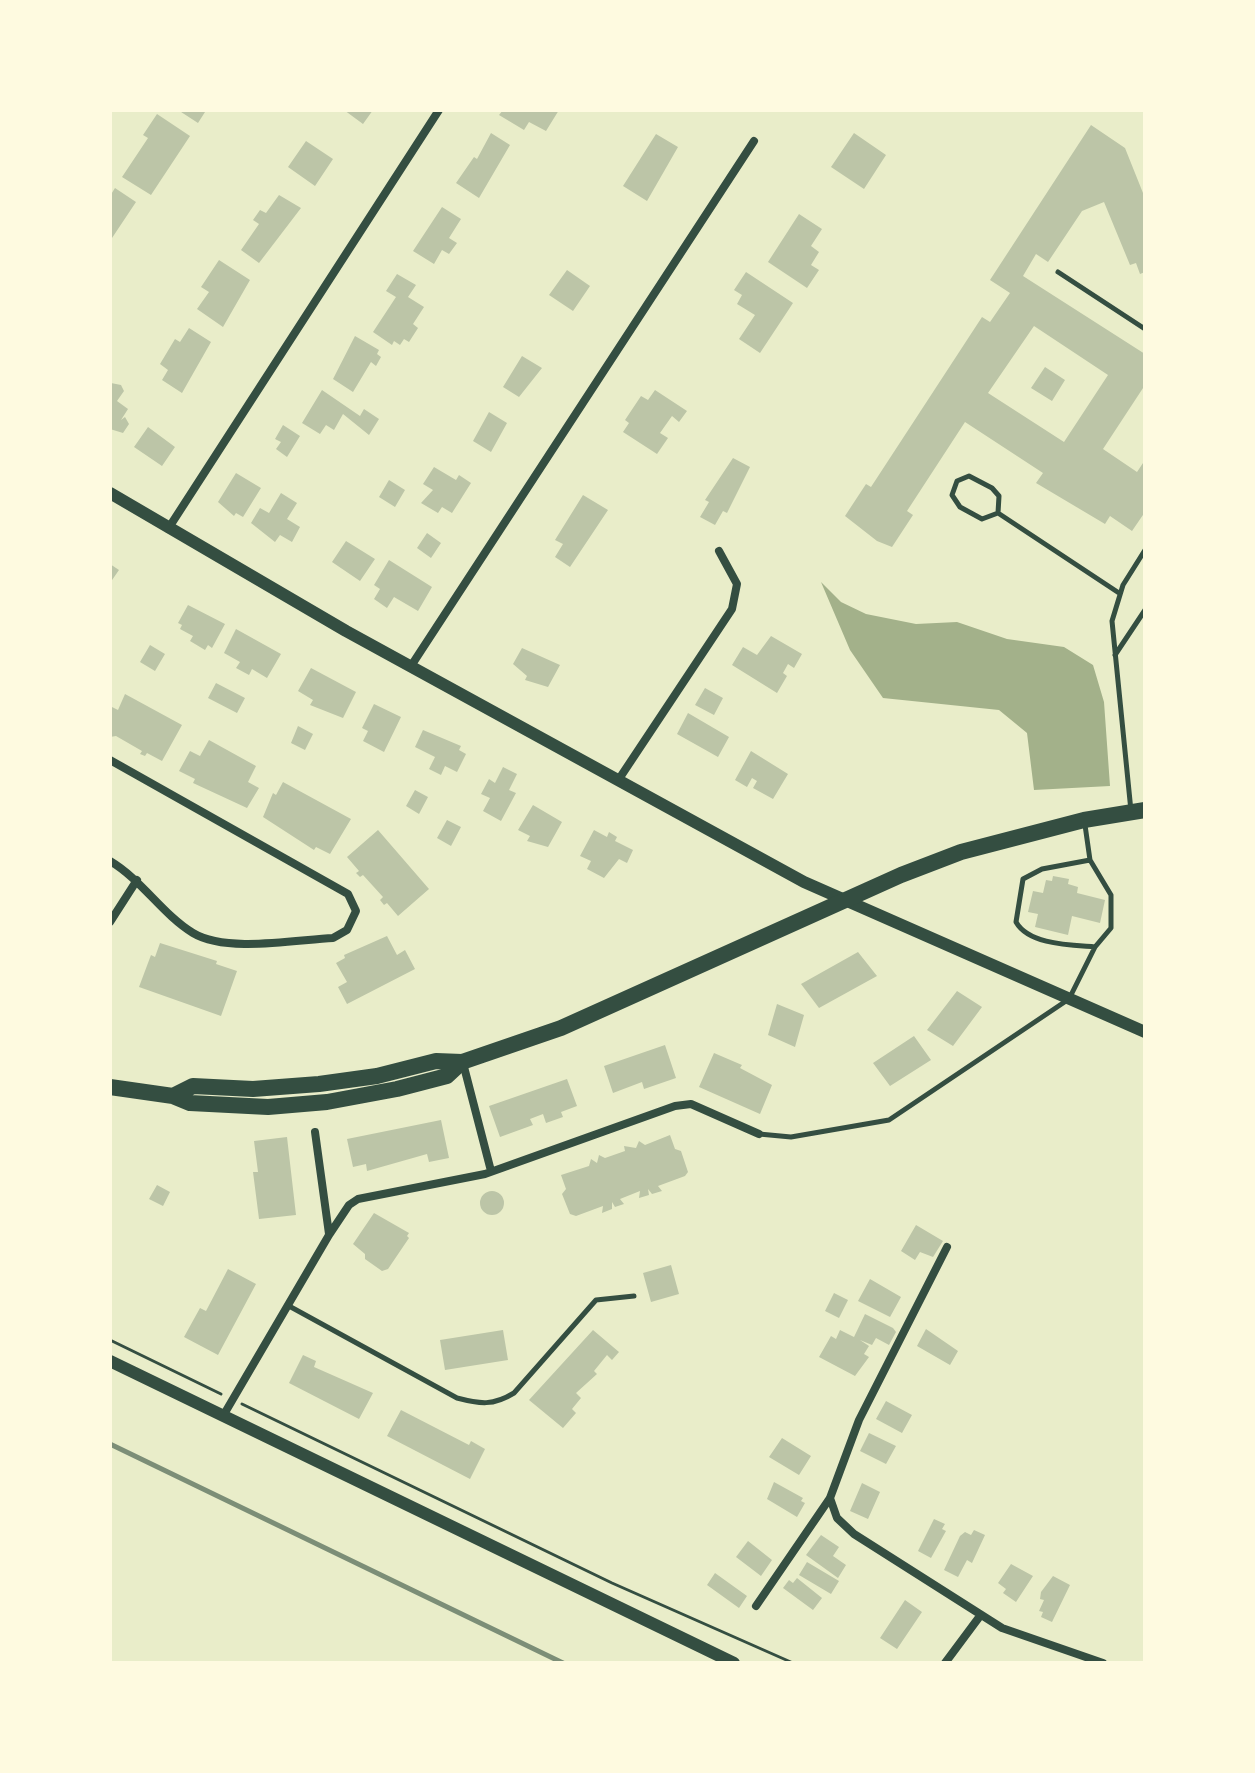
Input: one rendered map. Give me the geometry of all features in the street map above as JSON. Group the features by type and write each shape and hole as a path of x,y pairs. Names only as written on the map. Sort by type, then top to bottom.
{"main road":[{"path":"112,1091 173,1096 190,1103 228,1107 327,1102 447,1076 462,1062 561,1028 845,900 961,852 1084,820 1138,811"}],"street":[{"path":"168,529 439,110"},
{"path":"411,666 754,141"},
{"path":"110,493 411,666 804,882 1145,1032"},
{"path":"619,779 732,609 737,584 719,551"},
{"path":"110,760 348,894 356,911 347,930 333,938 221,942 193,933 137,880 110,861"},
{"path":"110,922 137,880"},
{"path":"462,1062 491,1171"},
{"path":"223,1416 329,1235 349,1205 358,1199 491,1171 675,1106 691,1104 759,1134"},
{"path":"315,1132 329,1235"},
{"path":"756,1606 830,1498 859,1420 947,1247"},
{"path":"110,1361 734,1663"},
{"path":"830,1498 837,1518 854,1534 980,1616 1034,1642 1103,1663"},
{"path":"945,1663 980,1616"}],"lane":[{"path":"1058,272 1145,329"},
{"path":"974,477 992,488 999,496 998,513 982,519 960,507 952,495 957,481 974,477"},
{"path":"998,513 1119,593"},
{"path":"1138,811 1112,621 1119,593 1145,550"},
{"path":"1115,656 1145,610"},
{"path":"759,1134 791,1137 889,1120 1069,999 1095,947 1111,928 1111,895 1090,860 1084,820"},
{"path":"1090,860 1042,869 1023,879 1016,922 1019,928 1054,944 1095,947"},
{"path":"289,1306 457,1398 481,1404 498,1403 514,1393 590,1304 605,1298 634,1296"}],"path":[{"path":"110,1340 217,1392"},
{"path":"248,1407 612,1583 793,1663"}],"shaded area":[{"path":"821,582 841,602 866,614 916,624 957,622 1007,639 1064,647 1093,665 1104,702 1110,786 1034,790 1027,733 999,710 883,698 850,650"}],"building":[{"path":"178,110 204,110 205,112 198,123"},
{"path":"344,110 373,110 363,124"},
{"path":"503,110 559,110 546,131 529,122 524,130 499,115"},
{"path":"157,114 190,136 151,195 122,177 148,138 143,135"},
{"path":"1091,125 1125,148 1145,198 1145,272 1140,274 1136,263 1130,265 1104,202 1082,211 1048,262 1036,254 1023,276 1145,354 1145,385 1103,449 1137,472 1145,460 1145,512 1132,531 1110,516 1105,524 1036,483 1043,473 965,422 907,511 913,515 892,547 877,541 845,516 866,484 871,487 982,317 990,322 1010,293 990,280","holes":["1034,326 1108,375 1064,442 988,393"]},
{"path":"491,133 510,145 479,198 456,183 474,157 477,159"},
{"path":"854,133 886,155 864,189 831,167"},
{"path":"656,134 678,147 647,201 623,186"},
{"path":"306,141 333,159 315,186 288,167"},
{"path":"115,188 136,202 110,241 110,196"},
{"path":"279,195 301,208 259,263 241,250 259,224 253,220 260,210 266,213"},
{"path":"442,207 461,219 449,238 457,243 449,254 442,250 434,264 413,251"},
{"path":"799,214 822,229 811,246 819,252 811,265 819,270 807,288 768,262"},
{"path":"219,260 250,280 223,327 197,309 209,292 201,287"},
{"path":"567,270 590,286 573,311 549,295"},
{"path":"746,272 793,303 760,353 739,339 755,315 737,304 742,295 734,290"},
{"path":"397,274 416,285 408,297 424,307 413,324 418,328 409,342 404,339 400,345 394,341 392,345 373,332 396,297 386,291"},
{"path":"189,328 211,342 182,393 162,380 168,370 160,364 175,339 180,342"},
{"path":"355,336 379,350 377,354 381,357 376,366 371,362 353,392 333,379"},
{"path":"522,356 542,368 519,397 503,387"},
{"path":"1045,367 1065,380 1052,401 1031,388"},
{"path":"111,383 121,385 124,391 117,401 128,409 121,420 125,417 129,424 123,433 110,429"},
{"path":"322,390 360,416 364,409 379,419 369,435 343,414 334,430 326,425 320,434 302,423"},
{"path":"655,390 687,411 679,422 672,416 660,433 668,438 657,454 623,432 629,423 625,420 641,396 648,400"},
{"path":"489,412 507,423 491,452 473,441"},
{"path":"283,425 300,436 287,457 276,449 281,442 275,439"},
{"path":"148,427 175,447 162,466 134,447"},
{"path":"733,458 750,467 727,513 723,511 715,525 700,517 709,502 705,500"},
{"path":"434,467 456,480 459,475 471,483 452,513 442,507 438,513 421,503 433,490 423,484"},
{"path":"236,473 261,488 243,517 236,513 234,516 218,502"},
{"path":"389,480 405,490 395,507 379,497"},
{"path":"281,493 297,503 287,519 300,527 292,542 280,535 275,542 251,523 260,508 269,513"},
{"path":"583,495 608,510 570,567 555,557 563,544 555,540"},
{"path":"427,533 441,543 431,558 417,548"},
{"path":"346,541 375,559 360,581 332,562"},
{"path":"389,560 432,587 418,611 394,597 387,608 374,599 380,589 374,585"},
{"path":"110,564 119,570 110,583"},
{"path":"188,605 225,624 212,648 208,645 205,650 190,641 193,636 180,629 182,625 178,623"},
{"path":"236,629 281,654 267,678 252,669 249,675 236,668 240,662 224,653"},
{"path":"771,636 802,654 794,668 788,664 783,673 787,676 777,693 732,665 743,647 757,655"},
{"path":"150,645 165,654 155,671 140,662"},
{"path":"522,648 560,665 548,687 525,680 527,676 513,664"},
{"path":"311,668 356,692 343,718 310,705 313,700 298,691"},
{"path":"216,683 245,698 237,713 208,698"},
{"path":"705,688 723,698 714,715 695,705"},
{"path":"125,694 182,725 162,761 147,753 145,756 140,754 142,751 116,736 110,737 110,706 118,710"},
{"path":"374,704 401,717 384,752 363,741 368,731 362,728"},
{"path":"688,713 729,737 718,757 677,734"},
{"path":"298,726 313,734 305,750 291,743"},
{"path":"423,730 461,746 459,750 466,754 457,772 445,766 441,775 429,769 435,757 415,747"},
{"path":"209,740 256,766 248,782 259,788 247,808 193,783 195,779 179,771 190,751 200,756"},
{"path":"751,751 788,774 773,799 753,788 757,781 752,778 747,787 735,780"},
{"path":"503,767 517,774 509,790 516,793 501,821 483,811 490,798 481,794 489,779 495,783"},
{"path":"283,782 351,819 330,854 316,847 314,850 263,817 273,793 276,795"},
{"path":"415,790 428,797 419,814 406,806"},
{"path":"533,805 562,822 548,847 527,841 530,836 518,830"},
{"path":"447,820 461,827 451,846 437,838"},
{"path":"378,830 429,889 398,916 387,903 384,905 380,900 383,897 363,875 360,877 356,873 359,871 347,857"},
{"path":"594,830 607,837 609,832 617,837 615,841 633,850 627,863 619,859 604,878 587,869 591,861 580,856"},
{"path":"1053,876 1069,879 1068,884 1078,887 1077,893 1105,900 1100,923 1072,916 1068,935 1035,927 1038,914 1028,912 1033,891 1043,893 1046,880 1052,881"},
{"path":"387,936 397,955 405,950 415,969 347,1004 338,987 347,982 336,963 345,958 344,955"},
{"path":"160,943 217,961 216,964 237,971 221,1016 139,987 151,955 155,957"},
{"path":"858,952 877,976 819,1008 801,984"},
{"path":"957,991 982,1007 953,1046 927,1030"},
{"path":"777,1004 804,1015 795,1047 768,1035"},
{"path":"914,1036 931,1060 890,1086 873,1063"},
{"path":"665,1045 676,1078 644,1089 642,1082 613,1093 604,1066"},
{"path":"714,1053 742,1065 740,1068 772,1085 760,1114 699,1087"},
{"path":"567,1079 577,1106 561,1112 563,1117 546,1123 543,1114 530,1119 533,1125 500,1137 489,1106"},
{"path":"441,1120 449,1158 429,1162 427,1154 367,1171 366,1164 353,1167 347,1139"},
{"path":"670,1135 675,1149 681,1151 688,1172 685,1176 658,1186 662,1191 652,1194 648,1189 649,1195 639,1198 640,1191 620,1199 624,1204 615,1207 612,1202 612,1209 602,1213 603,1206 576,1216 570,1214 562,1194 566,1189 561,1175 589,1166 591,1159 597,1163 599,1155 605,1158 625,1151 624,1146 636,1148 639,1141 645,1145"},
{"path":"287,1137 296,1215 259,1219 253,1172 258,1172 254,1141"},
{"path":"157,1185 170,1192 163,1206 149,1199"},
{"path":"492,1191 501,1194 504,1203 501,1212 492,1215 483,1212 480,1203 483,1194"},
{"path":"374,1213 409,1233 409,1238 388,1269 382,1271 365,1259 365,1254 353,1244"},
{"path":"916,1225 943,1241 933,1257 920,1252 915,1260 901,1251"},
{"path":"671,1265 679,1294 651,1302 643,1273"},
{"path":"228,1269 256,1284 218,1355 184,1337 200,1308 206,1311"},
{"path":"870,1279 901,1297 890,1317 858,1301"},
{"path":"834,1293 848,1300 839,1318 825,1311"},
{"path":"865,1314 893,1328 896,1332 889,1345 876,1338 872,1345 860,1340 869,1346 864,1354 869,1357 855,1376 819,1357 831,1336 836,1339 840,1330 854,1337"},
{"path":"926,1329 958,1351 950,1365 917,1346"},
{"path":"503,1330 508,1360 445,1370 440,1340"},
{"path":"593,1330 619,1352 612,1360 607,1355 594,1371 597,1374 576,1393 581,1398 572,1409 576,1413 563,1428 529,1400"},
{"path":"303,1355 316,1361 314,1367 373,1393 359,1419 289,1383"},
{"path":"886,1401 912,1415 902,1433 876,1419"},
{"path":"401,1410 469,1445 471,1441 485,1449 470,1479 387,1436"},
{"path":"869,1433 896,1446 886,1464 860,1451"},
{"path":"782,1438 811,1456 799,1475 769,1457"},
{"path":"774,1482 803,1498 801,1501 805,1503 797,1517 767,1499"},
{"path":"862,1483 880,1492 868,1519 850,1511"},
{"path":"934,1519 945,1524 942,1529 946,1531 931,1558 918,1551"},
{"path":"974,1530 985,1535 972,1563 967,1560 958,1577 944,1570 960,1536 965,1532 971,1535"},
{"path":"821,1535 839,1547 833,1556 846,1565 838,1578 806,1555"},
{"path":"748,1541 772,1560 761,1576 736,1557"},
{"path":"807,1562 839,1581 831,1594 799,1575"},
{"path":"1011,1564 1033,1576 1016,1602 1003,1593 1006,1589 998,1583"},
{"path":"715,1573 747,1596 739,1608 707,1585"},
{"path":"1053,1576 1070,1585 1052,1622 1041,1617 1043,1612 1039,1611 1044,1600 1040,1599 1041,1592"},
{"path":"797,1578 822,1598 813,1610 783,1588 789,1580 793,1583"},
{"path":"905,1600 922,1612 897,1649 880,1638"}],"railway":[{"path":"110,1444 563,1663"}]}
